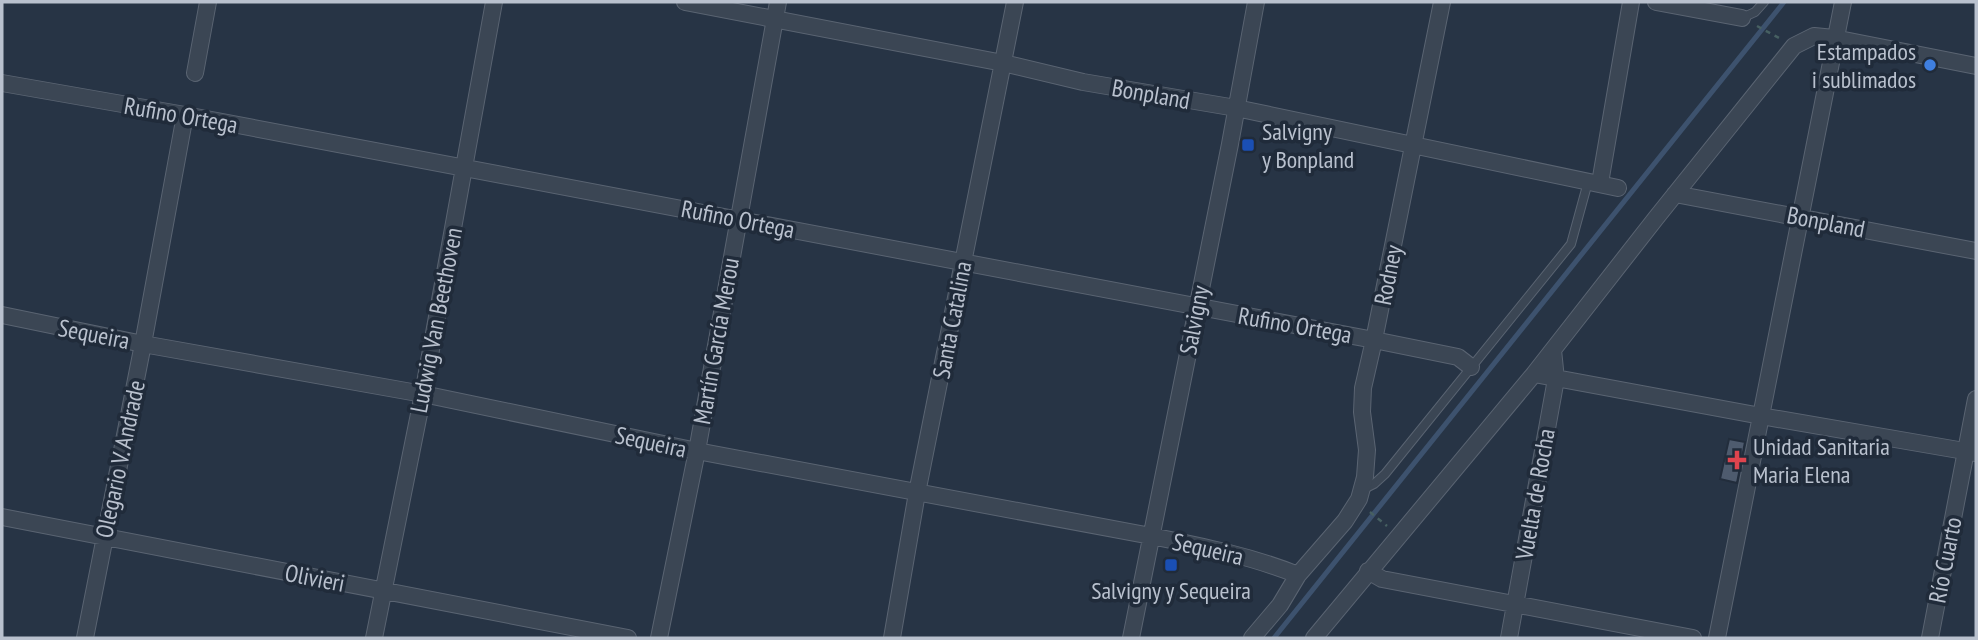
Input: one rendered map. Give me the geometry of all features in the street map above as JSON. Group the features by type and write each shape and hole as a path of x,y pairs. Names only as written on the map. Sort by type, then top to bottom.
{"street":[{"path":"195,73 208,2"},
{"name":"Ludwig Van Beethoven","path":"374,638 423,394 494,2"},
{"name":"Bonpland","path":"685,2 1003,63 1083,82 1236,108 1618,188"},
{"name":"Martín García Merou","path":"659,638 778,2"},
{"name":"Santa Catalina","path":"892,638 917,493 1015,2"},
{"name":"Salvigny","path":"1131,638 1256,2"},
{"name":"Rodney","path":"1252,638 1280,605 1298,575 1345,521 1359,499 1367,450 1362,412 1363,388 1442,2"},
{"path":"1594,182 1631,2"},
{"path":"1656,2 1742,18"},
{"path":"1717,638 1798,217 1843,2"},
{"path":"1314,638 1534,374 1794,46 1814,36 1834,38 1976,66"},
{"name":"Rufino Ortega","path":"2,83 185,114 1374,340 1458,357 1471,367"},
{"name":"Olegario V. Andrade","path":"85,638 185,114"},
{"name":"Bonpland","path":"1675,194 1976,251"},
{"name":"Sequeira","path":"2,316 423,394 696,451 1151,536 1217,550 1276,566 1298,575"},
{"name":"Vuelta de Rocha","path":"1509,638 1556,379 1553,350"},
{"path":"1534,374 1972,452"},
{"name":"Río Cuarto","path":"1930,638 1972,452 1976,399"},
{"name":"Olivieri","path":"2,517 628,638"},
{"path":"1368,571 1382,579 1693,638"}],"lane":[{"path":"1742,18 1755,12 1764,2"},
{"path":"1361,490 1374,484 1384,474 1570,244 1594,182"}],"path":[{"path":"1742,18 1794,46"},
{"path":"1365,508 1382,522"}],"building":[{"path":"1729,439 1745,442 1737,483 1720,479"}],"waterway":[{"path":"1274,638 1784,2"}],"place":[{"name":"Estampados i sublimados","path":"1930,65"},
{"name":"Salvigny y Bonpland","path":"1248,145"},
{"name":"Unidad Sanitaria Maria Elena","path":"1737,460"},
{"name":"Salvigny y Sequeira","path":"1171,565"}]}
